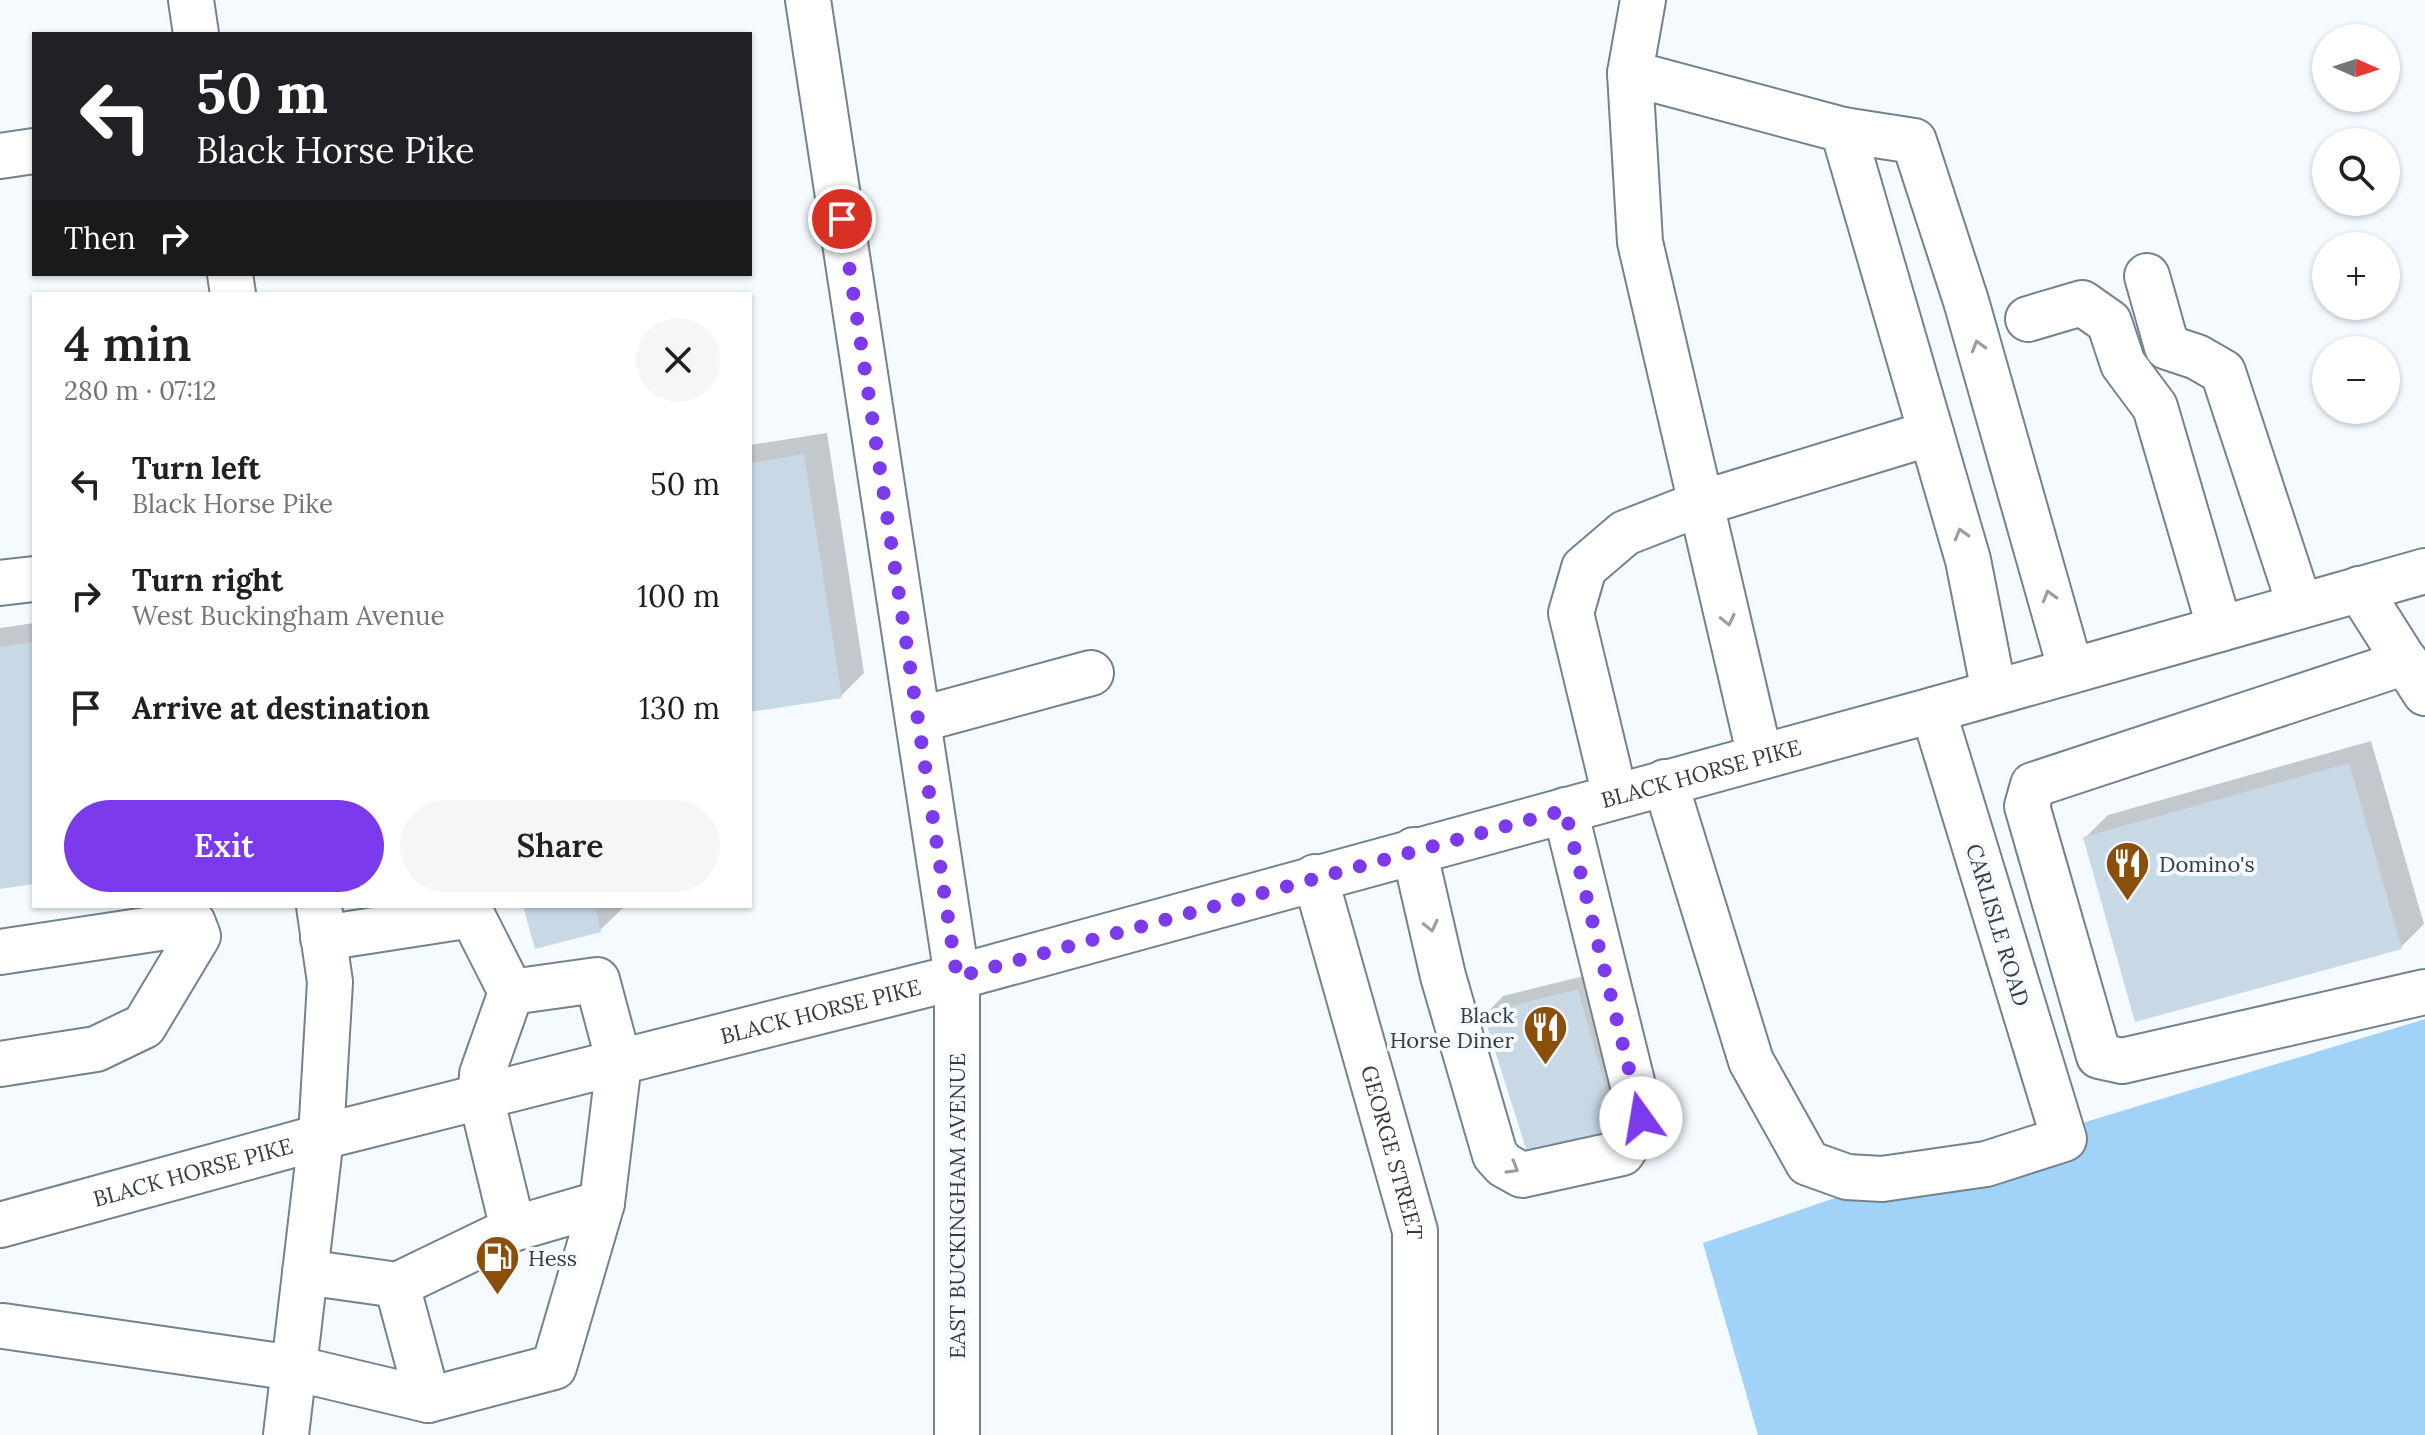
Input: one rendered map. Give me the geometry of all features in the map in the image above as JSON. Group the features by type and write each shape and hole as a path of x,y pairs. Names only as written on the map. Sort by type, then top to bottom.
{"main road":[{"path":"191,0 196,32"},
{"name":"EAST BUCKINGHAM AVENUE","path":"808,0 957,977 957,1435"},
{"path":"1643,0 1630,73 1640,242 1760,757"},
{"path":"1630,73 1843,130 1914,141 1966,301 2071,671"},
{"path":"1843,130 1968,560 1994,692"},
{"path":"0,156 32,151"},
{"path":"2147,276 2167,347 2197,357 2223,372 2300,606"},
{"path":"2028,319 2082,303 2109,322 2123,364 2155,407 2220,629"},
{"path":"1615,796 1571,613 1584,568 1625,533 1706,523 1931,433"},
{"name":"BLACK HORSE PIKE","path":"0,1225 321,1137 957,977 1933,710 2425,571"},
{"path":"0,583 32,579"},
{"path":"2359,589 2415,678 2033,785 2027,806 2099,1056 2122,1061 2425,992"},
{"path":"918,720 1091,673"},
{"name":"CARLISLE ROAD","path":"1665,782 1751,1061 1808,1163 1847,1177 1882,1179 1986,1164 2064,1139 1933,710"},
{"path":"1414,850 1443,976 1495,1155 1504,1165 1522,1175 1622,1153 1641,1118 1565,810"},
{"name":"GEORGE STREET","path":"1315,877 1415,1231 1415,1435"},
{"path":"286,1435 321,1137 330,982 321,922 471,910 511,992 482,1074 481,1097 513,1229"},
{"path":"0,952 200,915 198,936 144,1026 96,1049 0,1064"},
{"path":"1,1329 294,1368 428,1400 554,1367 602,1203 619,1062 597,980 511,992"},
{"path":"2033,1039 2090,1026"},
{"path":"305,1272 397,1285 513,1229 602,1203"},
{"path":"397,1285 428,1400"}],"shaded area":[{"path":"2425,1019 2425,1435 1758,1435 1703,1243 1832,1199"}],"building":[{"path":"804,454 842,698 752,712 752,463"},
{"path":"32,642 32,884 0,889 0,647"},
{"path":"2349,763 2402,949 2135,1022 2083,837"},
{"path":"524,908 595,908 601,932 535,949"},
{"path":"1578,989 1617,1128 1528,1155 1483,1013"}],"place":[{"name":"Domino's","path":"2128,903"},
{"name":"Black Horse Diner","path":"1545,1067"},
{"name":"Hess","path":"497,1297"}],"route":[{"path":"842,219 957,977 1565,810 1641,1118"}]}
